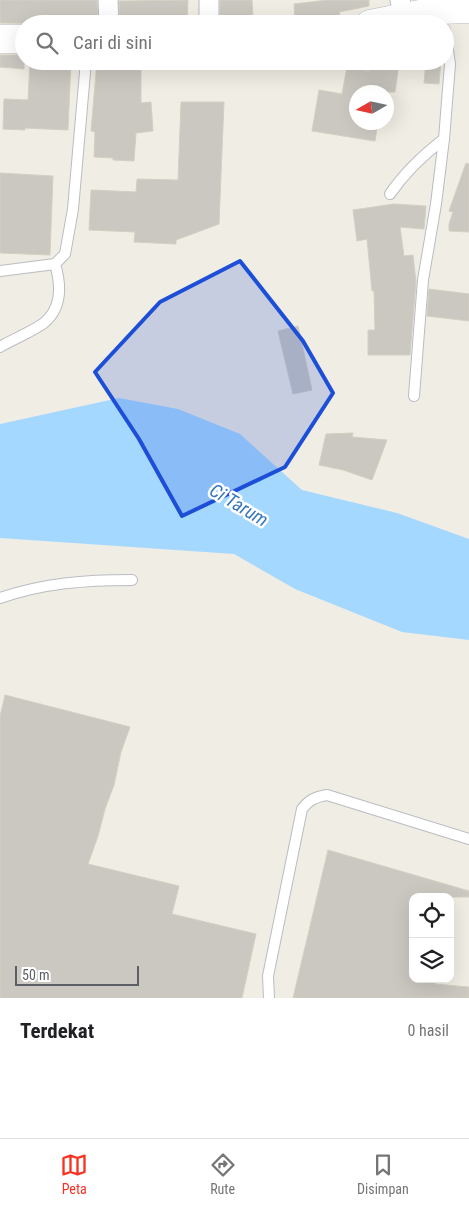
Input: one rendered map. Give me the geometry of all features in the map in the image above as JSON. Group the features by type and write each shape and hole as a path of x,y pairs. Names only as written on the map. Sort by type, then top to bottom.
{"main road":[{"path":"389,15 402,9 422,15"},
{"path":"454,16 469,9"},
{"path":"0,39 15,39"}],"street":[{"path":"108,0 108,15"},
{"path":"209,0 210,15"}],"lane":[{"path":"0,271 55,264 65,254 73,209 85,70"},
{"path":"414,396 423,280 436,204 450,70"},
{"path":"390,194 401,178 424,154 444,139"},
{"path":"0,346 45,322 58,305 60,291 55,264"},
{"path":"0,598 37,587 84,580 132,580"},
{"path":"269,998 268,976 302,809 309,801 327,795 469,839"}],"highlighted area":[{"path":"240,261 303,341 333,393 285,467 182,516 139,439 95,372 160,302"}],"water":[{"name":"Ci Tarum","path":"119,398 178,409 240,434 302,490 397,513 469,539 469,640 402,632 295,589 234,554 0,538 0,424"}],"building":[{"path":"0,0 97,0 98,15 15,15 15,23 0,23"},
{"path":"188,0 187,15 120,15 119,1"},
{"path":"220,0 252,0 253,15 220,15"},
{"path":"327,0 369,0 369,6 339,12 340,15 295,15 294,4"},
{"path":"0,55 15,55 15,68 0,67"},
{"path":"30,70 71,70 68,130 3,129 4,99 28,100"},
{"path":"96,70 141,70 141,103 151,102 153,131 136,133 134,161 94,157 95,132 91,131"},
{"path":"346,70 398,70 395,92 394,85 349,85 349,130 377,130 375,141 312,131 319,90 342,94"},
{"path":"425,70 440,70 439,84 424,83"},
{"path":"181,102 224,102 219,224 176,240 176,244 134,242 135,232 89,230 91,190 136,192 137,179 178,180"},
{"path":"466,163 469,164 469,232 449,231 453,212 449,211"},
{"path":"0,173 53,176 50,255 0,253"},
{"path":"394,204 426,206 424,229 400,227 404,256 413,255 416,282 410,355 368,355 368,330 375,330 374,291 372,291 367,239 357,241 353,210"},
{"path":"429,289 469,294 469,321 427,316"},
{"path":"298,326 312,390 293,394 278,331"},
{"path":"353,433 352,437 387,440 372,480 343,470 319,465 326,434"},
{"path":"5,695 130,727 121,752 114,785 88,864 179,886 172,914 256,934 242,998 0,998 0,716"},
{"path":"328,850 469,891 469,897 454,897 454,893 409,893 409,983 435,983 469,987 469,998 293,998"}]}
